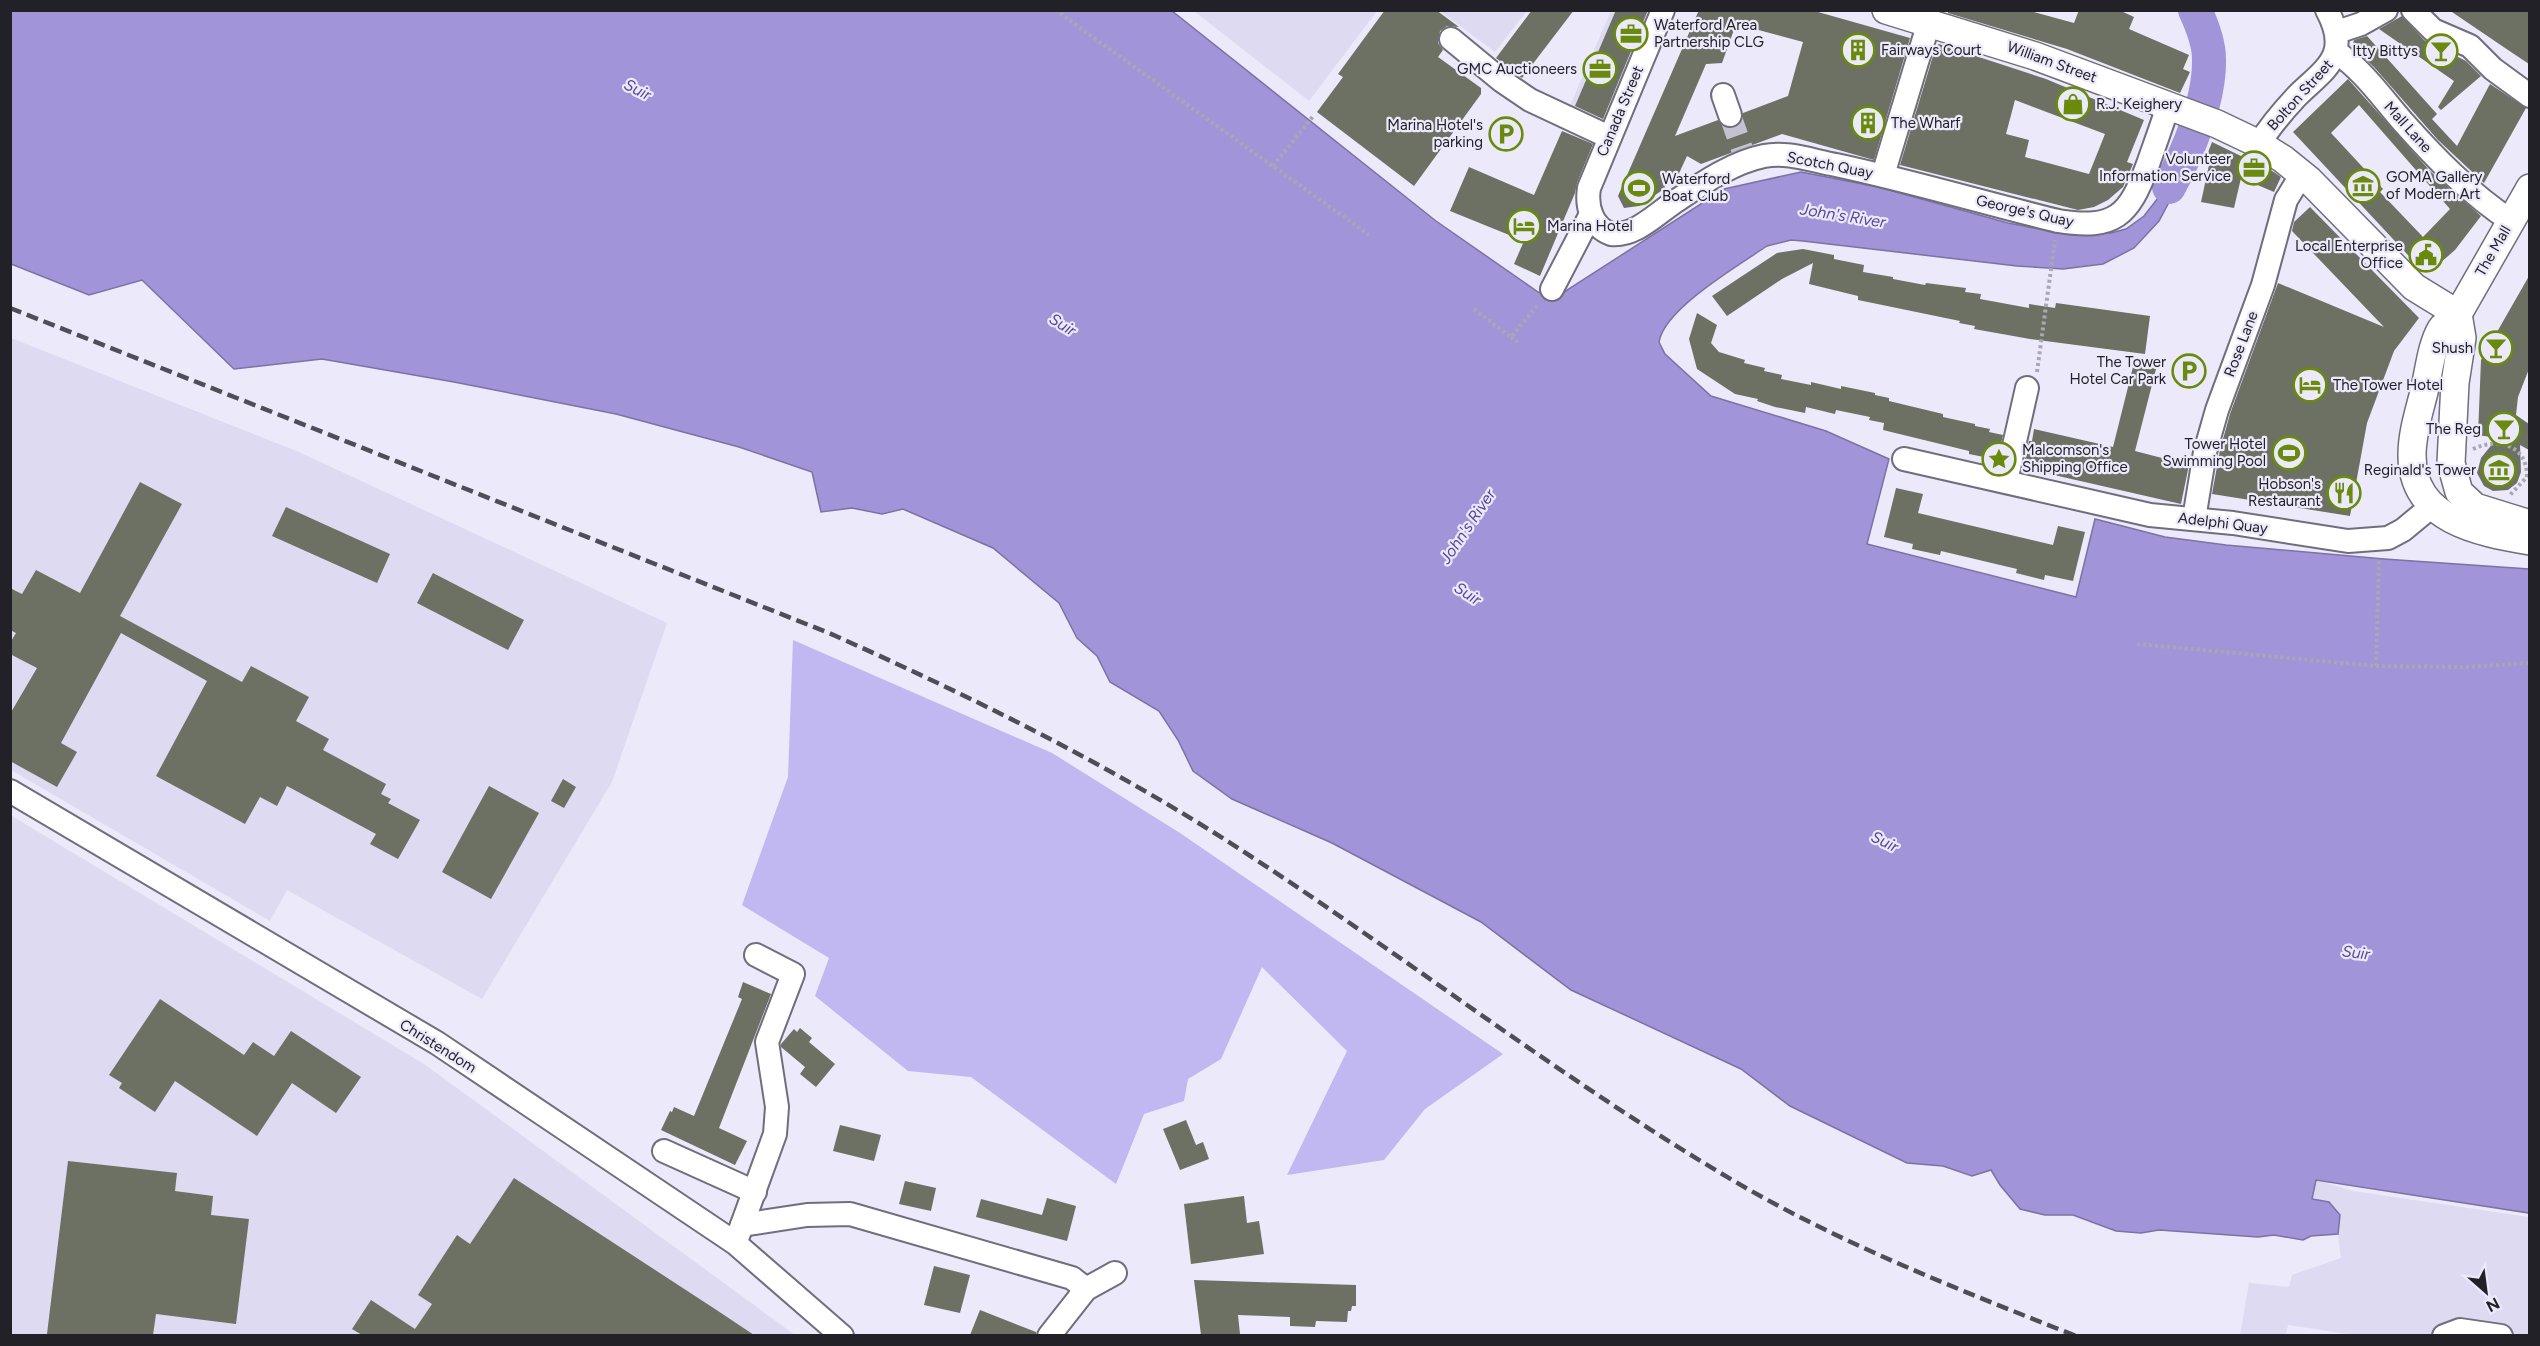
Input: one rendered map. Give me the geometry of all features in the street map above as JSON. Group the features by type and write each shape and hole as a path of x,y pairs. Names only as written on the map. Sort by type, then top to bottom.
{"main road":[{"name":"William Street","path":"1886,10 2035,56 2217,124 2259,144 2302,174 2414,287 2458,314"},
{"name":"The Mall","path":"2432,506 2420,491 2415,479 2412,454 2413,441 2438,338 2442,328 2458,314 2529,188"},
{"path":"2458,314 2462,338 2455,382 2454,478 2468,502 2500,516 2529,524"},
{"path":"2454,478 2432,506 2468,527 2529,541"}],"street":[{"name":"Canada Street","path":"1591,214 1588,201 1589,188 1663,10"},
{"path":"2327,10 2336,42 2386,10"},
{"path":"2413,10 2433,30 2470,46 2493,69 2529,96"},
{"path":"1883,176 1929,22"},
{"name":"Bolton Street","path":"2259,144 2278,117 2324,71 2336,42"},
{"name":"Mall Lane","path":"2336,42 2359,72 2454,178 2511,221"},
{"path":"1446,46 1510,93 1609,137"},
{"name":"George's Quay","path":"1883,176 2058,221 2087,224 2102,222 2121,213 2135,196 2175,109"},
{"name":"Scotch Quay","path":"1591,214 1606,232 1623,234 1744,155 1782,155 1883,176"},
{"name":"Rose Lane","path":"2194,519 2206,446 2217,410 2263,285 2286,200 2302,174"},
{"path":"1552,288 1591,214"},
{"path":"2006,482 2031,383"},
{"name":"Adelphi Quay","path":"1904,459 2150,515 2348,541 2380,540 2403,530 2432,506"},
{"name":"Christendom","path":"10,790 437,1043 738,1234 842,1335"},
{"path":"738,1234 775,1134 777,1107 767,1042 793,974 756,955"},
{"path":"664,1151 755,1192"},
{"path":"738,1234 807,1215 850,1214 1072,1278 1086,1289"},
{"path":"1049,1335 1086,1289 1115,1273"},
{"path":"2444,1335 2460,1330 2501,1335"}],"path":[{"path":"1055,10 1370,236"},
{"path":"1273,166 1314,115"},
{"path":"2031,383 2056,232"},
{"path":"1511,337 1552,288"},
{"path":"1474,309 1520,344"},
{"path":"2454,478 2474,449 2487,443 2507,444 2522,456 2527,466 2528,478 2504,502 2500,516"},
{"path":"2376,666 2380,540"},
{"path":"2137,644 2376,666 2464,667 2529,663"}],"shaded area":[{"path":"1194,11 1377,11 1309,101"},
{"path":"1440,11 1527,11 1495,52"},
{"path":"1611,11 1655,11 1605,130 1567,113"},
{"path":"11,338 299,452 667,623 612,782 482,999 287,890 270,921 11,770"},
{"path":"793,640 1052,753 1180,833 1503,1054 1425,1109 1384,1160 1287,1175 1347,1051 1262,967 1221,1059 1188,1079 1184,1101 1144,1114 1116,1184 971,1077 908,1071 815,996 829,958 742,905 788,777"},
{"path":"10,815 424,1064 795,1335 11,1335"},
{"path":"2316,1180 2353,1191 2529,1217 2529,1335 2355,1335 2288,1325 2286,1335 2240,1336 2249,1283 2289,1287 2292,1275 2341,1258 2338,1234 2340,1215 2312,1199"}],"water":[{"name":"Suir","path":"10,11 1172,11 1436,221 1538,292 1558,296 1724,189 1801,172 1878,187 2008,223 2072,235 2111,233 2126,229 2144,216 2165,189 2189,143 2176,189 2159,221 2134,248 2103,264 2063,269 2017,266 1791,240 1767,246 1704,289 1674,316 1664,329 1659,342 1665,354 1711,396 1826,431 1889,459 1867,544 2076,597 2095,519 2165,537 2226,545 2529,569 2529,1213 2316,1180 2312,1199 2329,1202 2340,1215 2338,1234 2311,1236 2303,1240 2274,1235 2258,1237 2159,1230 2141,1233 2116,1231 2073,1215 2045,1215 2020,1209 1991,1170 1972,1176 1943,1166 1907,1163 1790,1106 1741,1069 1571,990 1481,922 1332,843 1232,799 1193,771 1178,740 1159,711 1110,682 1097,656 1077,638 1059,603 993,548 903,509 882,514 852,508 821,512 812,472 739,447 616,414 322,359 234,369 142,280 89,295 11,264"}],"building":[{"path":"1385,10 1436,10 1459,27 1447,26 1440,31 1438,43 1443,50 1438,57 1481,88 1481,94 1414,186 1317,112 1343,77 1338,74"},
{"path":"1532,10 1574,10 1522,78 1496,58"},
{"path":"1616,10 1648,10 1603,119 1575,106"},
{"path":"1699,10 1811,10 1910,38 1874,160 1782,134 1701,164 1687,156 1675,182 1668,179 1664,189 1639,206 1624,208 1618,196","holes":["1736,24 1803,42 1788,96 1743,113 1741,123 1735,127 1727,128 1718,120 1675,136 1706,64 1722,63"]},
{"path":"1948,10 2027,10 2074,23 2079,10 2119,10 2134,17 2129,29 2189,55 2183,69 2190,72 2180,93 2067,49 1948,13"},
{"path":"2449,10 2529,10 2529,64 2508,50"},
{"path":"2402,16 2424,40 2466,61 2481,76 2441,110 2438,107 2454,81 2379,29"},
{"path":"2367,36 2437,114 2432,119 2457,146 2490,84 2526,108 2484,183 2438,140 2374,67 2352,47 2354,40"},
{"path":"1939,44 2046,79 2144,120 2127,162 2133,164 2123,187 2108,200 2094,207 2078,210 1900,165 1936,46","holes":["2015,100 2105,134 2089,174 2025,157 2029,140 2006,134"]},
{"path":"2348,79 2431,172 2481,216 2455,250 2432,270 2421,269 2293,132","holes":["2359,105 2450,209 2423,237 2380,192 2383,189 2331,133"]},
{"name":"Marina Hotel","path":"1562,131 1593,144 1540,276 1514,264 1524,241 1450,211 1469,167 1534,195"},
{"path":"2212,142 2281,177 2274,192 2241,178 2234,208 2201,202 2209,165 2204,163"},
{"name":"The Tower Hotel","path":"2310,207 2419,318 2394,351 2367,423 2350,516 2212,494 2220,450 2230,414 2278,283 2384,327 2292,231 2294,222"},
{"path":"1803,249 1834,255 1834,259 1864,265 1863,272 1925,285 1926,283 1966,288 1965,292 1981,294 1980,299 2029,308 2029,304 2055,308 2056,303 2150,316 2145,354 1974,329 1975,326 1959,323 1960,321 1858,300 1858,296 1809,284 1813,263 1782,279 1727,316 1712,296 1777,253"},
{"path":"2529,276 2529,369 2518,397 2516,415 2529,424 2529,450 2520,445 2521,472 2517,483 2508,490 2493,491 2484,486 2477,473 2481,458 2497,438 2478,435 2481,360"},
{"path":"1697,313 1717,325 1711,343 1719,352 1745,360 1744,363 1765,368 1764,371 1782,375 1781,379 1811,385 1811,382 1841,389 1841,386 1875,393 1875,395 1889,398 1889,401 1943,414 1943,417 1975,424 1975,426 1990,429 1989,432 2003,435 1996,464 1983,461 1984,457 1969,454 1969,451 1883,430 1884,423 1869,420 1870,417 1836,410 1835,414 1806,407 1805,413 1775,407 1757,401 1758,399 1735,394 1697,369 1689,339"},
{"path":"2134,363 2156,369 2135,451 2189,465 2181,504 2023,468 2034,429 2113,447"},
{"path":"140,482 182,504 120,616 242,682 251,666 309,697 296,721 329,739 323,750 386,784 381,794 391,799 388,803 420,820 398,859 370,844 376,834 287,786 277,806 260,797 245,824 156,776 207,681 121,633 61,743 77,752 57,787 10,761 10,714 37,668 10,654 10,643 16,633 10,630 10,588 22,594 36,570 80,593"},
{"path":"1896,488 1923,494 1918,513 2053,545 2058,526 2085,532 2073,581 2045,575 2044,580 2016,573 2017,569 1941,551 1940,555 1912,549 1913,544 1884,537"},
{"path":"286,507 390,554 377,583 272,536"},
{"path":"433,573 524,620 508,650 417,603"},
{"path":"563,779 576,787 564,808 551,801"},
{"path":"489,786 539,813 491,899 442,872"},
{"path":"743,982 771,994 719,1128 747,1141 735,1165 661,1130 674,1107 694,1116 742,999 738,997"},
{"path":"160,999 244,1055 253,1042 274,1056 291,1031 361,1077 336,1113 292,1083 257,1136 175,1081 155,1112 119,1088 122,1083 109,1075"},
{"path":"800,1028 812,1038 809,1042 835,1064 816,1087 800,1074 805,1067 781,1047 794,1029 797,1032"},
{"path":"1186,1120 1196,1145 1203,1142 1209,1159 1180,1170 1163,1129"},
{"path":"840,1125 881,1135 874,1161 833,1151"},
{"path":"68,1161 177,1173 175,1191 213,1196 211,1215 249,1219 236,1324 156,1314 153,1335 47,1334"},
{"path":"514,1178 754,1335 362,1335 352,1329 371,1300 415,1329 432,1304 418,1295 457,1235 470,1244"},
{"path":"905,1181 936,1188 931,1211 899,1204"},
{"path":"1244,1196 1247,1223 1259,1221 1264,1254 1191,1264 1184,1204"},
{"path":"1047,1198 1076,1206 1067,1241 976,1217 981,1199 1042,1215"},
{"path":"934,1266 970,1275 960,1313 924,1305"},
{"path":"1194,1280 1356,1285 1356,1306 1352,1306 1351,1311 1348,1311 1347,1322 1316,1321 1315,1327 1290,1326 1290,1317 1238,1315 1240,1334 1201,1335"},
{"path":"980,1310 1036,1332 1036,1335 970,1335"}],"waterway":[{"name":"John's River","path":"2169,187 2196,125 2206,91 2208,47 2195,10"}],"tunnel":[{"path":"1730,115 1742,149"}],"railway":[{"path":"10,308 829,633 976,702 1120,777 1213,832 1344,919 1602,1098 1734,1181 1817,1226 1860,1246 1946,1284 2076,1336"}],"place":[{"name":"Waterford Area Partnership CLG","path":"1631,34"},
{"name":"Fairways Court","path":"1858,50"},
{"name":"Itty Bittys","path":"2441,51"},
{"name":"GMC Auctioneers","path":"1600,69"},
{"name":"R.J. Keighery","path":"2073,104"},
{"name":"The Wharf","path":"1868,123"},
{"name":"Marina Hotel's parking","path":"1506,134"},
{"name":"Volunteer Information Service","path":"2254,168"},
{"name":"GOMA Gallery of Modern Art","path":"2363,186"},
{"name":"Waterford Boat Club","path":"1639,188"},
{"name":"Marina Hotel","path":"1524,226"},
{"name":"Local Enterprise Office","path":"2426,255"},
{"name":"Shush","path":"2496,348"},
{"name":"The Tower Hotel Car Park","path":"2189,371"},
{"name":"The Tower Hotel","path":"2310,385"},
{"name":"The Reg","path":"2504,429"},
{"name":"Tower Hotel Swimming Pool","path":"2289,453"},
{"name":"Malcomson's Shipping Office","path":"1999,459"},
{"name":"Reginald's Tower","path":"2499,470"},
{"name":"Hobson's Restaurant","path":"2344,493"}]}
